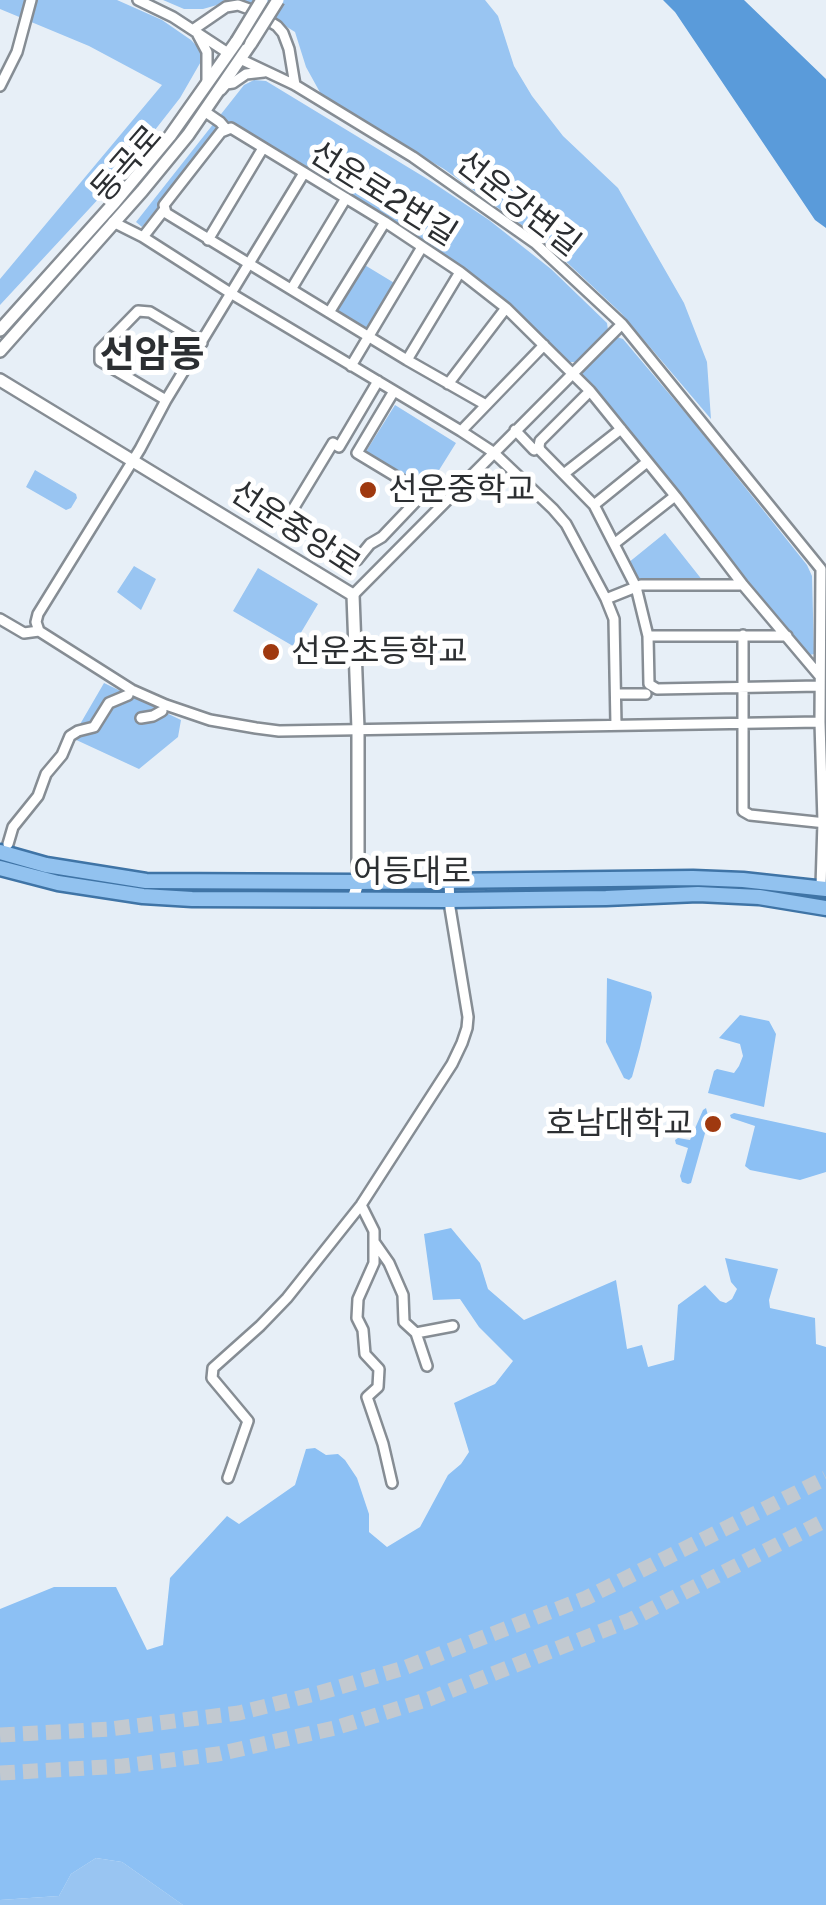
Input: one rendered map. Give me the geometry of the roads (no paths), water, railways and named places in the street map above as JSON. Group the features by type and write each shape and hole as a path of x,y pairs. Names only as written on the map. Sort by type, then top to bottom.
{"main road":[{"name":"동곡로","path":"244,42 262,0"},
{"name":"동곡로","path":"0,330 115,202 278,0"},
{"name":"동곡로","path":"0,351 176,149 212,99 234,56"},
{"name":"선운중앙로","path":"0,380 354,595 358,882 353,900"},
{"name":"어등대로","path":"4,848 46,865 146,881 692,878 824,888"},
{"name":"어등대로","path":"0,868 143,896 192,899 449,900 698,894 759,897 826,908"}],"street":[{"path":"0,86 17,52 31,0"},
{"path":"138,0 194,29 207,52 208,83"},
{"path":"194,29 226,7 238,5 248,9 283,33 295,85"},
{"name":"선운강변길","path":"194,29 234,56 276,74 413,157 535,243 622,324 821,568 820,680"},
{"path":"212,99 226,84 246,74 276,74"},
{"name":"선운로2번길","path":"204,111 226,129 231,128 422,246 506,308 590,391 820,680"},
{"path":"143,237 226,129"},
{"path":"208,240 263,148"},
{"path":"304,173 38,614 38,630 132,690 166,705 210,720 279,730 820,722"},
{"path":"292,288 346,198"},
{"path":"164,210 486,405"},
{"path":"113,222 493,452 566,524 614,620 616,725"},
{"path":"330,312 385,222"},
{"path":"350,366 422,246"},
{"path":"407,360 460,272"},
{"path":"448,384 506,308"},
{"path":"166,400 100,361 100,350 138,311 150,312 202,343"},
{"path":"354,595 622,324"},
{"path":"461,431 544,345"},
{"path":"378,381 339,447 333,443 287,519 357,560 422,495 357,453 394,390"},
{"path":"590,391 540,442 540,450 594,505 636,588 648,636 649,684 743,689 820,680 824,888"},
{"path":"565,473 620,429"},
{"path":"515,430 534,450"},
{"path":"594,505 647,462"},
{"path":"614,544 675,496"},
{"path":"606,599 641,585 743,585"},
{"path":"0,619 24,633 38,630"},
{"path":"742,635 744,813 825,823"},
{"path":"648,636 788,636"},
{"path":"4,848 70,736 94,727 108,702 128,694"},
{"path":"616,694 646,694"},
{"path":"141,718 162,711"},
{"path":"228,1478 248,1421 212,1378 212,1368 288,1298 362,1204 452,1064 467,1028 449,879"},
{"path":"362,1204 374,1231 374,1263 358,1298 357,1318 366,1354 379,1369 378,1386 367,1398 392,1484"},
{"path":"374,1241 403,1295 404,1322 416,1333 427,1366"},
{"path":"416,1333 453,1326"}],"tunnel":[{"path":"0,1735 110,1729 239,1713 404,1668 586,1598 826,1478"},
{"path":"0,1773 123,1766 218,1754 335,1728 429,1699 630,1620 826,1520"}],"place":[{"name":"선운중학교","path":"368,490"},
{"name":"선운초등학교","path":"271,652"},
{"name":"호남대학교","path":"713,1124"}],"district":[{"name":"선암동","path":"152,355"}]}
